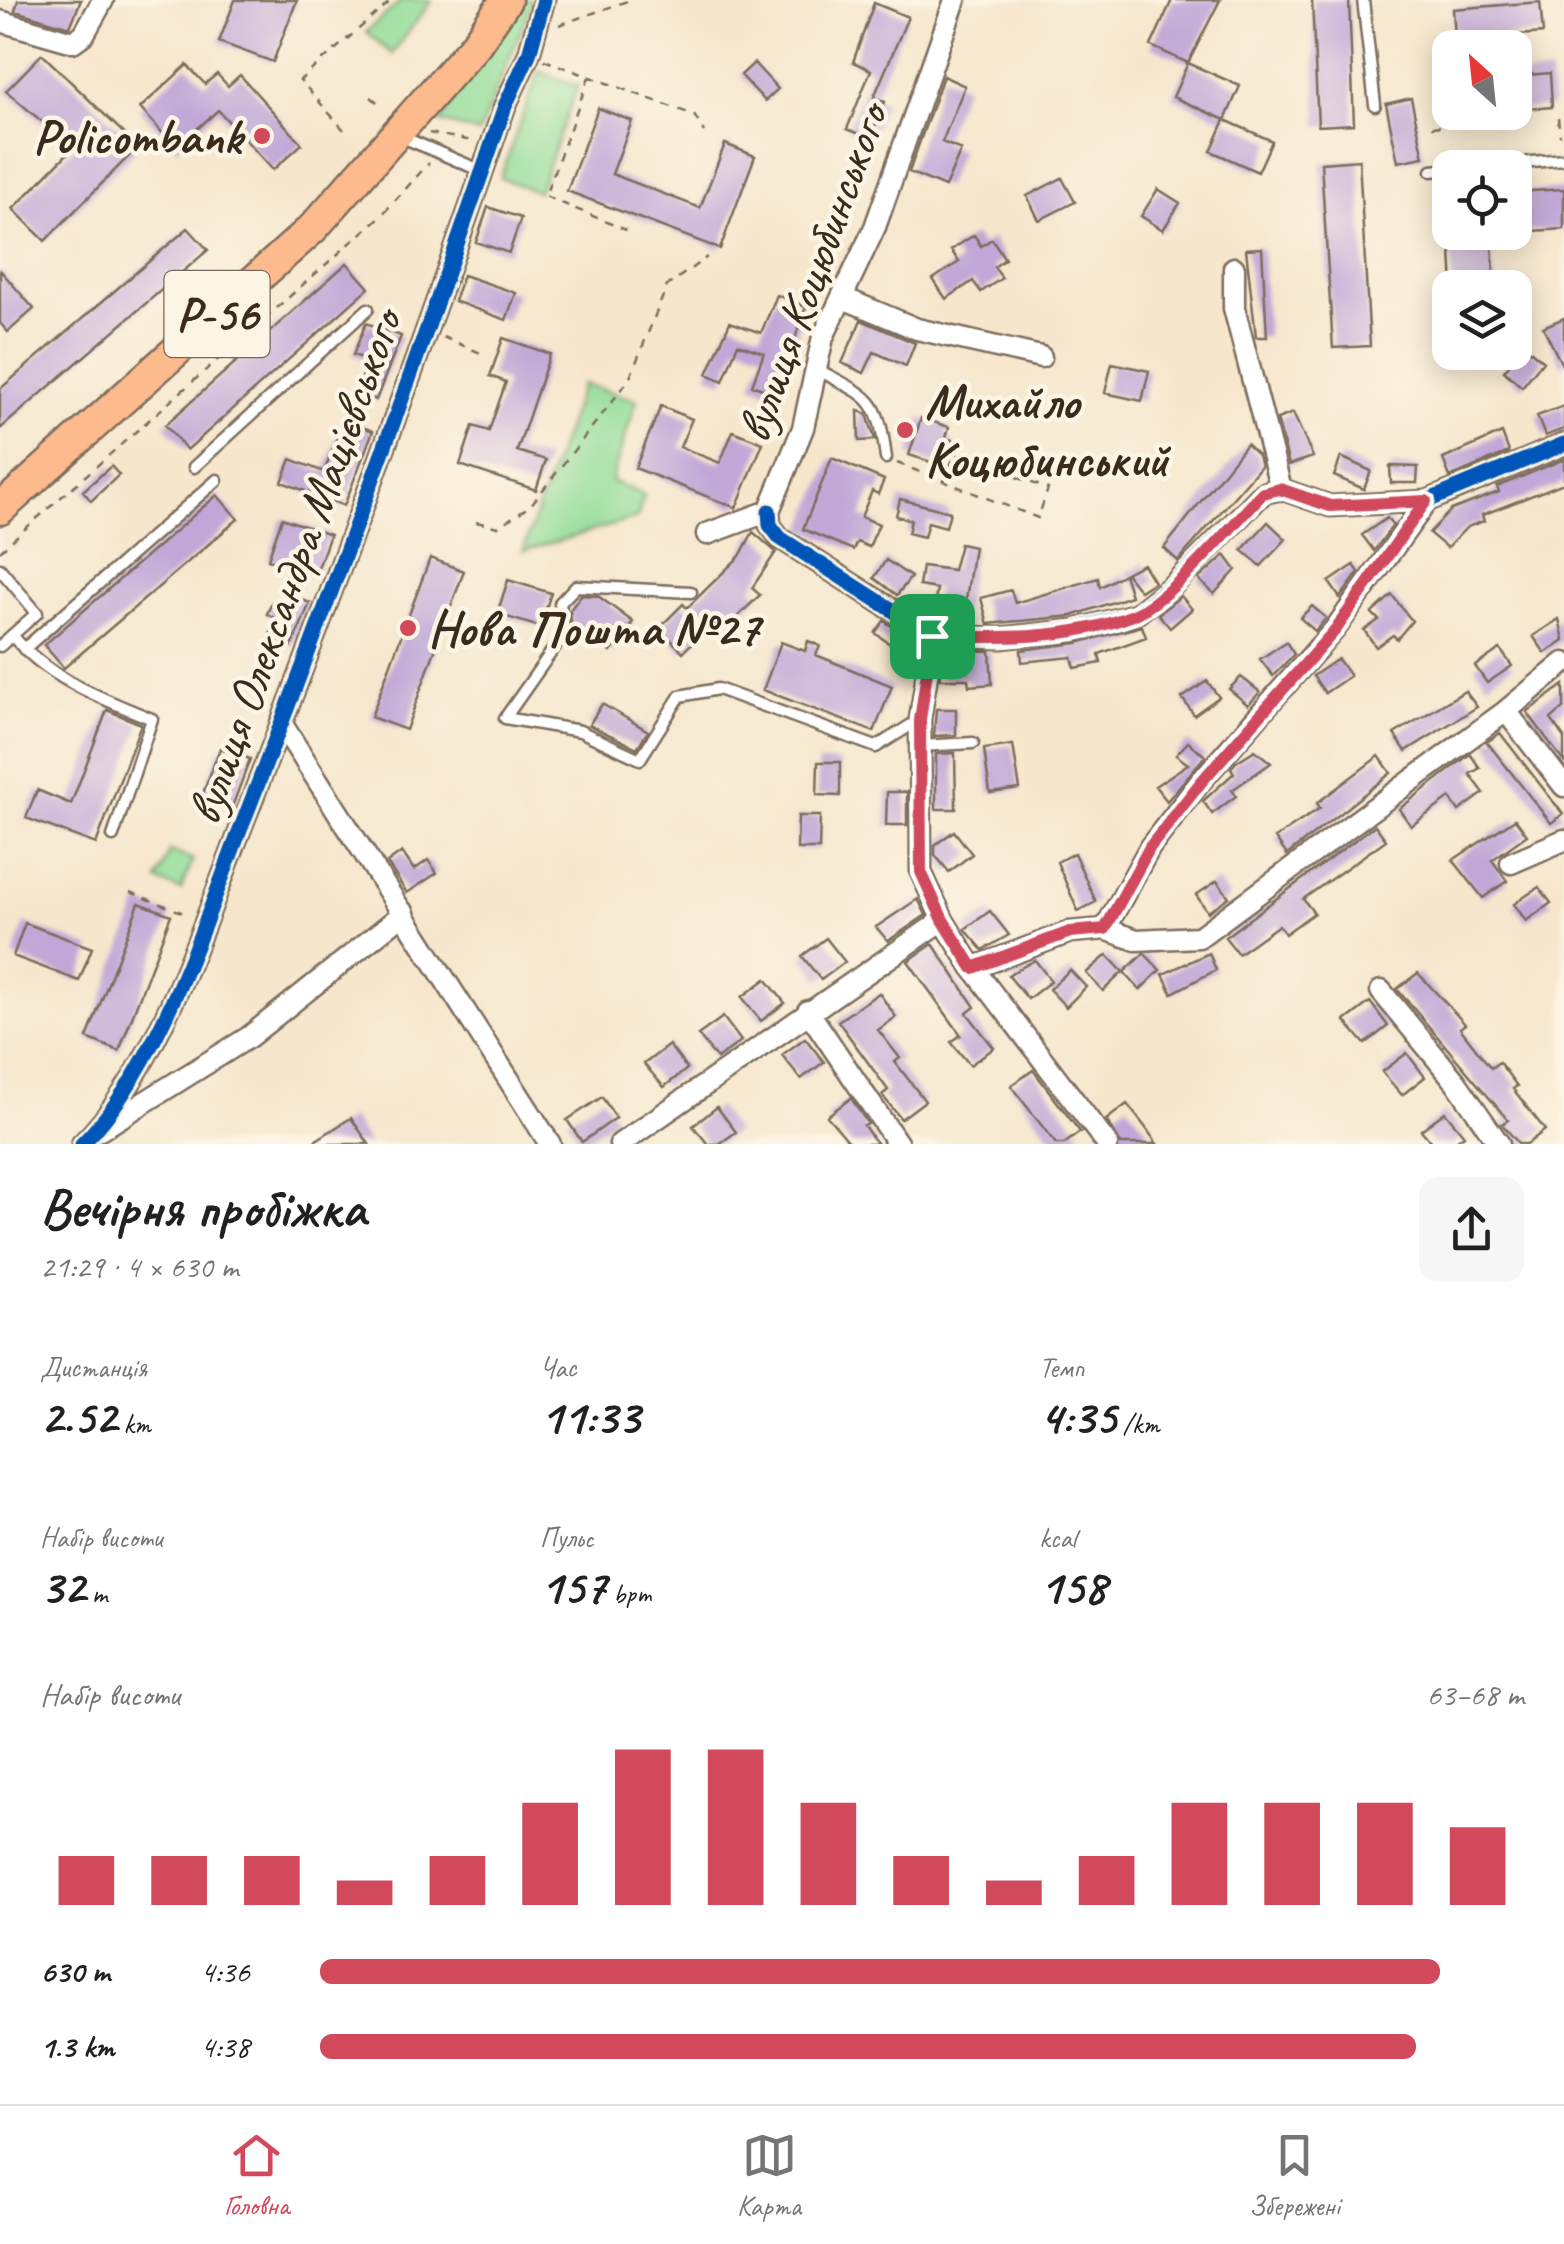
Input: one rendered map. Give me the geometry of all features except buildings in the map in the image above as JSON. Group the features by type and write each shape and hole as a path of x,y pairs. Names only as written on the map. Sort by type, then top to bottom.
{"main road":[{"name":"Р-56","path":"0,509 314,228 411,133 425,98 484,0"},
{"name":"Р-56","path":"425,98 476,45 506,0"}],"street":[{"path":"9,0 1,24 74,42 84,34 103,0"},
{"name":"вулиця Олександра Мацієвського","path":"86,1140 135,1076 204,920 281,723 505,106 529,54 544,0"},
{"name":"вулиця Коцюбинського","path":"707,534 769,511 803,428 824,337 875,226 955,0"},
{"path":"1234,268 1234,308 1280,489"},
{"path":"843,298 917,329 1040,357"},
{"path":"769,511 770,525 780,538 932,636 1001,638 1074,630 1136,614 1174,584 1263,493 1280,489 1330,506 1426,501 1564,444"},
{"path":"1105,929 1150,847 1202,781 1336,629 1426,501"},
{"path":"932,636 920,720 921,872 943,920 973,968 1106,1144"},
{"path":"973,968 1070,932 1105,929 1136,940 1200,937 1506,711 1564,663"},
{"path":"1506,711 1564,786"},
{"path":"281,723 550,1144"},
{"path":"1511,864 1564,840"},
{"path":"86,1140 249,1037 404,913"},
{"path":"620,1144 943,920"},
{"path":"1381,991 1456,1082 1499,1144"},
{"path":"808,1011 898,1144"}],"lane":[{"path":"1363,0 1375,105"},
{"path":"411,133 437,153 484,172"},
{"path":"1532,162 1564,159"},
{"path":"194,468 368,309"},
{"path":"816,368 872,400 880,414 886,458"},
{"path":"24,649 216,480"},
{"path":"0,568 37,613 0,646"},
{"path":"692,592 576,586 560,604 564,634 505,718 580,731 640,759 680,696 718,688 876,747 920,720"},
{"path":"12,635 32,660 84,689 152,719 113,836"},
{"path":"920,746 973,744"}],"path":[{"path":"344,130 300,80 392,0"},
{"path":"543,30 630,0"},
{"path":"529,54 694,115 704,132"},
{"path":"590,78 545,196 626,230"},
{"path":"371,96 382,106"},
{"path":"1558,118 1560,136"},
{"path":"411,133 473,141"},
{"path":"0,550 380,217 437,153"},
{"path":"476,522 498,527 531,505 629,380 667,286 707,257"},
{"path":"424,330 483,354"},
{"path":"886,458 943,484 1038,518 1048,490 956,454 943,484"},
{"path":"130,892 204,920"}],"green space":[{"path":"402,0 432,0 392,54 366,32"},
{"path":"520,0 533,0 479,133 440,122"},
{"path":"539,71 578,86 538,192 500,178"},
{"path":"582,384 637,400 611,481 644,495 637,518 523,551"},
{"path":"170,851 193,860 181,890 157,881"}],"cycle path":[{"path":"82,1144 134,1076 157,1035 196,946 378,464 505,106 529,54 544,0"},
{"path":"769,511 770,525 780,538 933,636 1001,638 1074,630 1136,614 1174,584 1263,493 1281,489 1330,506 1427,501 1564,444"}],"place":[{"name":"Policombank","path":"262,136"},
{"name":"Михайло Коцюбинський","path":"905,430"},
{"name":"Нова Пошта №27","path":"408,628"}],"route":[{"path":"1280,489 1330,506 1386,500 1426,501 1336,629 1202,781 1150,847 1105,929 1070,932 973,968 943,920 921,872 920,720 932,636 1001,638 1074,630 1136,614 1174,584 1263,493 1280,489"}]}
